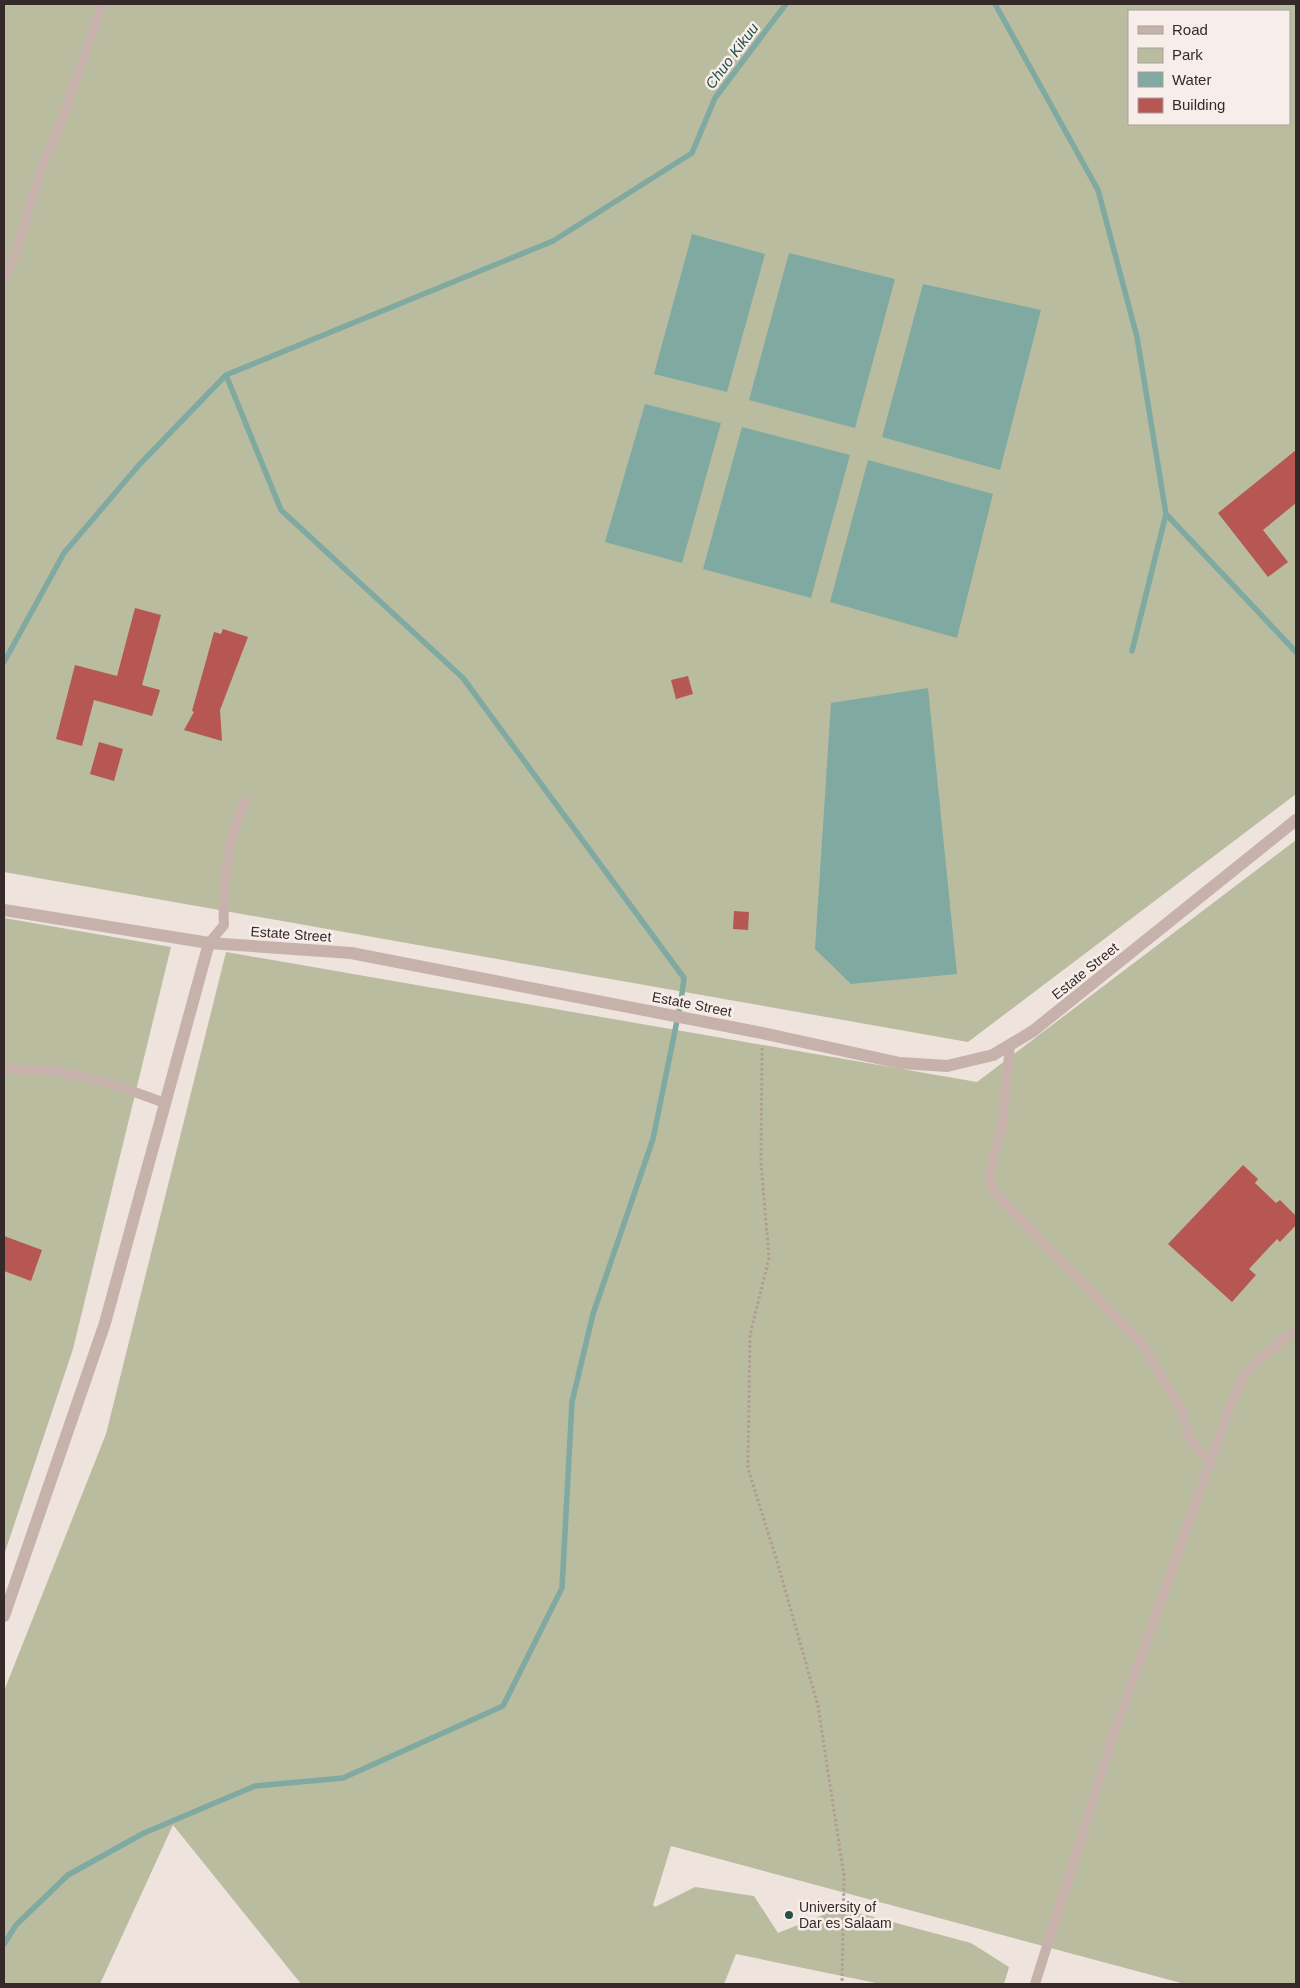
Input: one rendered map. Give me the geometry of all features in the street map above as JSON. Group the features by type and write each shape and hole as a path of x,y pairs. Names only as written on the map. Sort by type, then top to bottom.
{"street":[{"name":"Estate Street","path":"4,910 209,943 351,953 762,1033 900,1063 947,1066 993,1055 1033,1031 1296,820"},
{"path":"4,1616 105,1323 209,943"}],"lane":[{"path":"4,278 16,252 40,172 66,109 102,4"},
{"path":"209,943 224,925 223,898 230,846 234,828 245,801"},
{"path":"1010,1045 1002,1126 989,1173 994,1192 1142,1344 1182,1411 1189,1436 1195,1447 1210,1459"},
{"path":"4,1069 57,1071 115,1085 165,1103"},
{"path":"1035,1984 1114,1733 1210,1459 1244,1375 1257,1361 1296,1330"}],"path":[{"path":"762,1033 761,1163 769,1258 750,1335 748,1468 779,1568 818,1706 844,1876 842,1984"}],"green space":[{"path":"4,4 1296,4 1296,794 968,1042 4,872"},
{"path":"1296,840 1296,1984 1185,1984 671,1846 653,1905 655,1907 695,1887 754,1896 778,1933 840,1908 971,1943 1009,1967 1004,1984 881,1984 736,1954 724,1984 301,1984 173,1825 100,1984 4,1984 4,1691 106,1434 226,952 977,1082"},
{"path":"4,918 171,947 73,1349 4,1555"}],"water":[{"path":"692,234 765,254 727,392 654,374"},
{"path":"789,253 895,279 855,428 749,400"},
{"path":"923,284 1041,310 1000,470 882,437"},
{"path":"645,404 721,423 682,563 605,542"},
{"path":"742,427 850,455 811,598 703,569"},
{"path":"868,460 993,494 957,638 830,602"},
{"path":"928,688 957,974 851,984 815,949 831,703"}],"building":[{"path":"1296,450 1296,503 1263,530 1288,562 1268,577 1218,513"},
{"path":"135,608 161,615 142,685 160,690 152,716 94,700 82,746 56,739 75,665 117,676"},
{"path":"223,629 248,637 220,710 222,741 184,730 194,712 192,711 214,632 221,634"},
{"path":"688,676 693,694 676,699 671,680"},
{"path":"99,742 123,749 114,781 90,774"},
{"path":"734,911 749,912 748,930 733,929"},
{"path":"1243,1165 1258,1179 1255,1183 1276,1203 1280,1200 1296,1216 1296,1225 1280,1242 1277,1239 1249,1269 1256,1275 1232,1302 1168,1244"},
{"path":"4,1236 42,1250 31,1281 4,1271"}],"waterway":[{"name":"Chuo Kikuu","path":"4,662 64,553 139,465 226,375 553,241 692,153 715,98 786,4"},
{"path":"995,4 1098,190 1137,337 1166,514 1132,651"},
{"path":"4,1944 16,1925 68,1875 144,1833 255,1786 343,1778 503,1706 562,1588 572,1402 593,1314 653,1139 681,1001 684,978 463,678 281,510 226,375"},
{"path":"1166,514 1296,652"}],"place":[{"name":"University of Dar es Salaam","path":"789,1915"}]}
